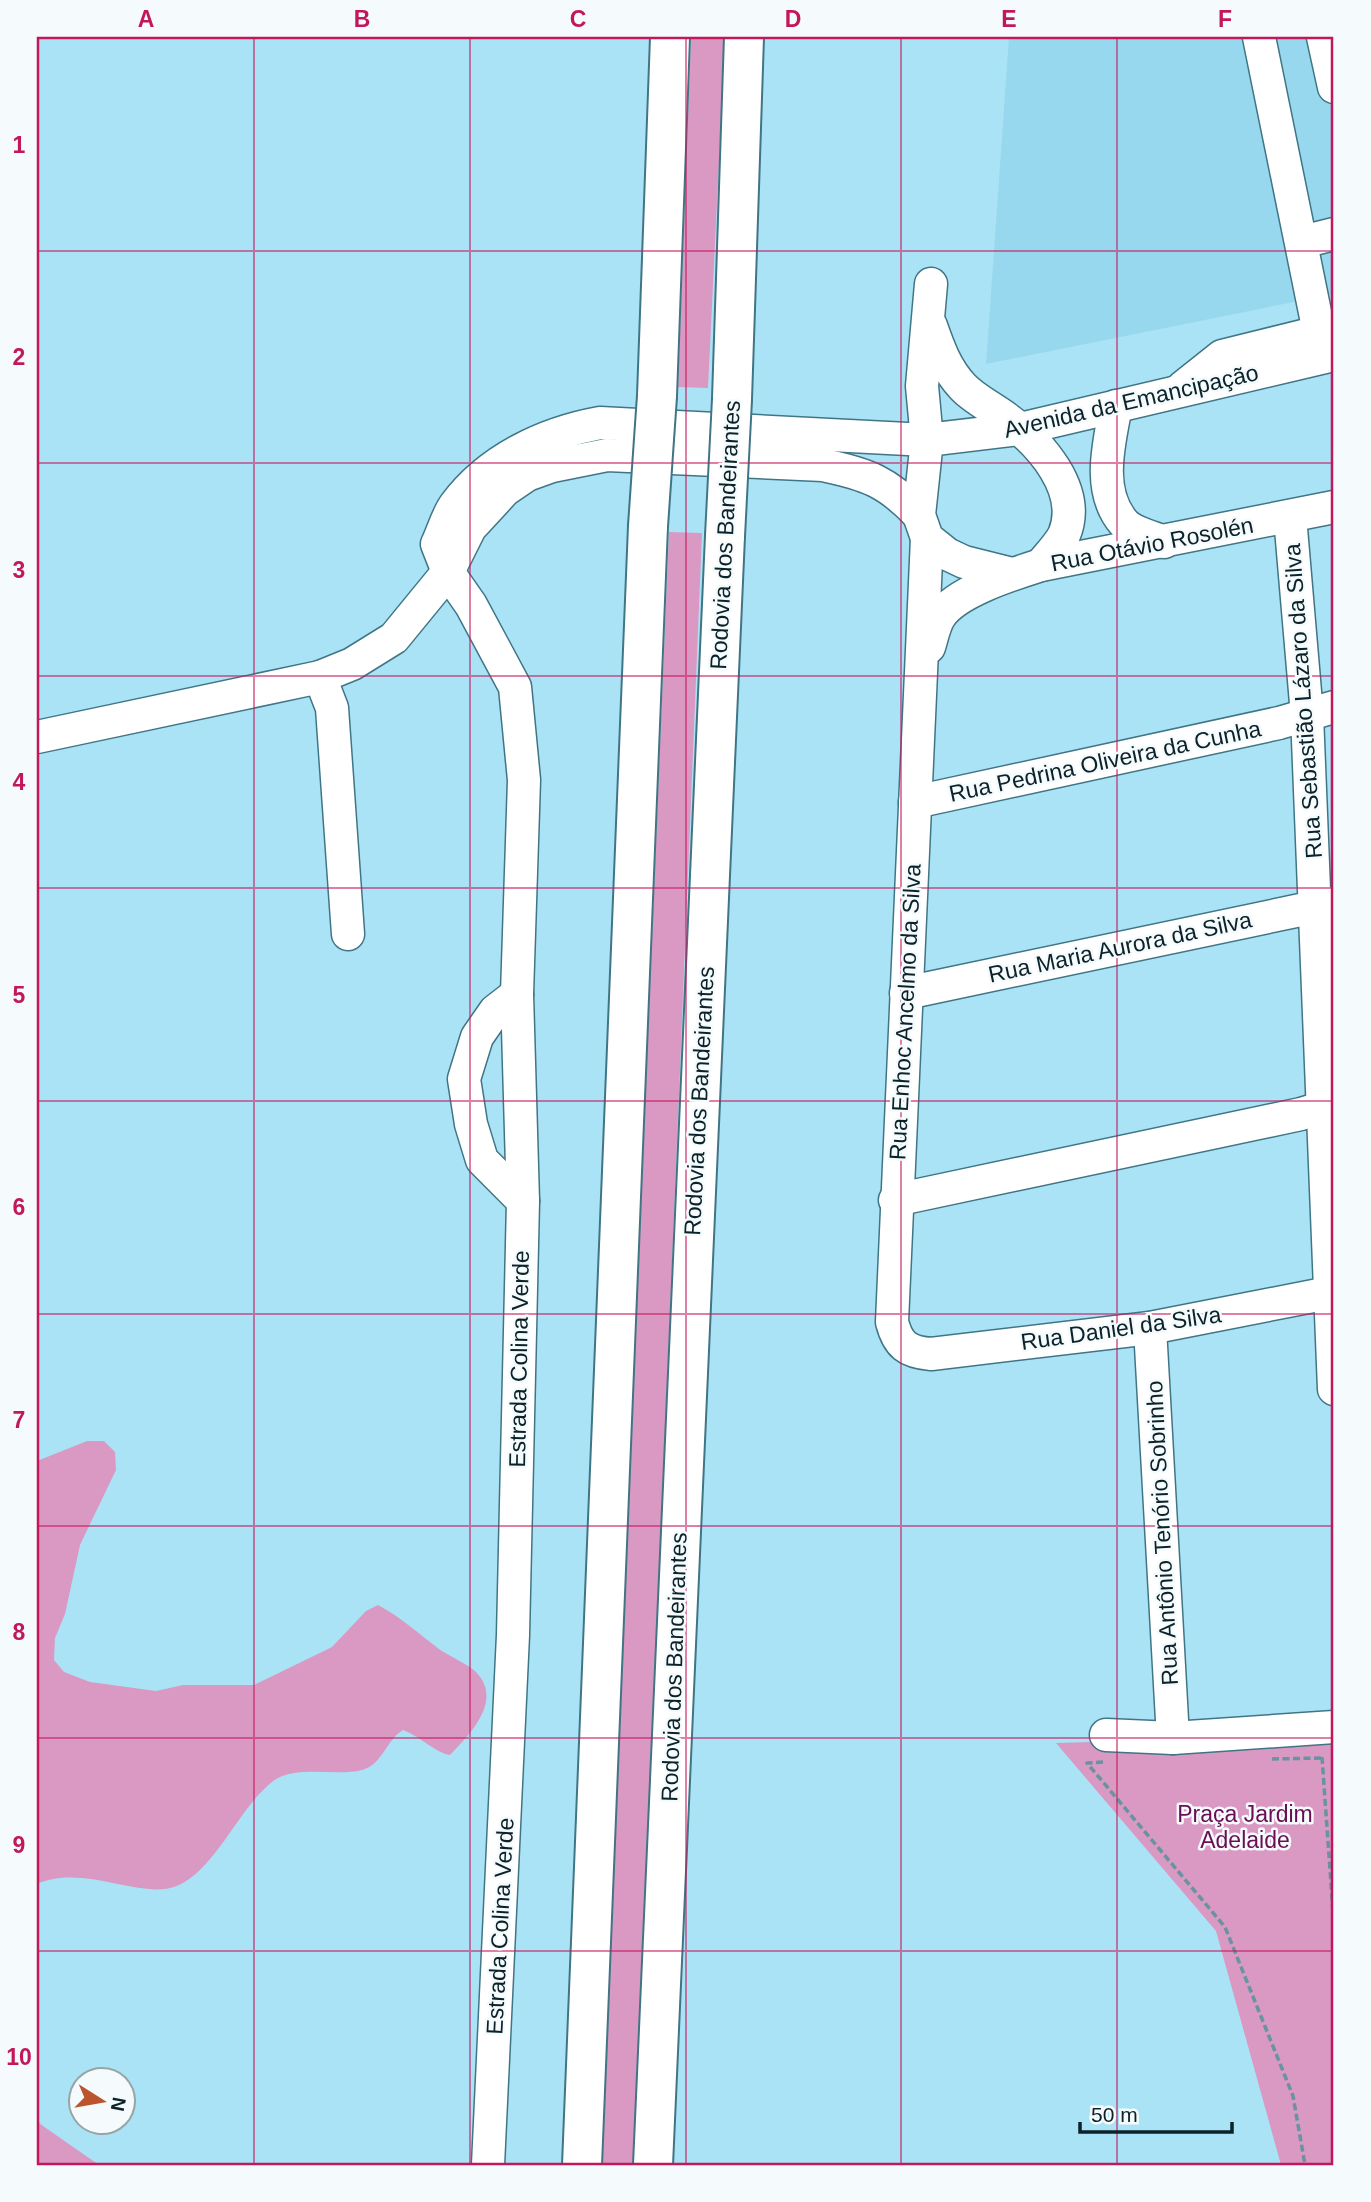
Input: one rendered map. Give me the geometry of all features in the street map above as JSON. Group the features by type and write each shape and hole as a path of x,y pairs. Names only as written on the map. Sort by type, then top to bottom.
{"highway":[{"path":"582,2165 670,37"},
{"name":"Rodovia dos Bandeirantes","path":"653,2165 732,399 744,37"}],"street":[{"path":"1259,37 1302,242 1329,337"},
{"path":"1323,37 1334,87"},
{"path":"1302,242 1334,234"},
{"path":"923,526 927,440 922,386 931,284"},
{"path":"37,737 320,677 352,664 394,638 448,572 470,528 505,490 527,475 552,466 607,455 823,465 850,471 896,490 947,554 964,562 1027,569 1063,536 1069,515 1068,496 1046,456 1020,429 964,389 944,363 929,321"},
{"name":"Avenida da Emancipação","path":"927,440 1020,429 1175,393 1329,337"},
{"path":"1116,406 1107,454 1109,499 1125,524 1164,542"},
{"name":"Estrada Colina Verde","path":"488,2165 513,1635 523,1201 517,994 524,780 515,687 471,606 448,572 437,544 454,506 469,490 523,449 579,427 600,423 927,440"},
{"name":"Rua Otávio Rosolén","path":"1027,569 1334,507"},
{"name":"Rua Sebastião Lázaro da Silva","path":"1290,517 1321,711 1334,1389"},
{"name":"Rua Enhoc Ancelmo da Silva","path":"910,1352 896,1339 892,1322 895,1200 922,665 923,526"},
{"name":"Rua Enhoc Ancelmo da Silva","path":"922,665 940,617 957,600 1027,569"},
{"path":"320,677 332,708 348,934"},
{"name":"Rua Pedrina Oliveira da Cunha","path":"915,802 1321,711"},
{"name":"Rua Maria Aurora da Silva","path":"906,993 1325,905"},
{"path":"517,994 495,1011 477,1037 464,1079 471,1124 482,1160 523,1201"},
{"path":"895,1200 1329,1106"},
{"name":"Rua Daniel da Silva","path":"910,1352 931,1354 1150,1328 1332,1293"},
{"name":"Rua Antônio Tenório Sobrinho","path":"1150,1328 1173,1738"},
{"path":"1110,1748 1173,1738 1334,1727"}],"path":[{"path":"1110,1748 1087,1763 1225,1927 1293,2096 1306,2165"},
{"path":"1267,1759 1322,1758 1334,1926"}],"shaded area":[{"path":"1009,37 1334,37 1334,294 986,364"}],"green space":[{"path":"691,37 725,37 708,388 678,387"},
{"path":"669,532 702,533 635,2165 600,2165"},
{"path":"87,1441 104,1441 115,1452 116,1470 80,1545 65,1614 55,1638 54,1660 64,1672 90,1682 156,1691 183,1685 254,1685 332,1647 366,1611 378,1605 476,1672 484,1683 486,1694 485,1706 474,1728 450,1755 403,1730 375,1763 362,1770 303,1772 281,1777 260,1793 205,1865 193,1877 179,1885 148,1889 75,1878 37,1884 37,1461"},
{"name":"Praça Jardim Adelaide","path":"1332,1735 1334,2165 1281,2165 1216,1931 1056,1743"},
{"path":"37,2121 43,2126 99,2165 37,2165"}]}
